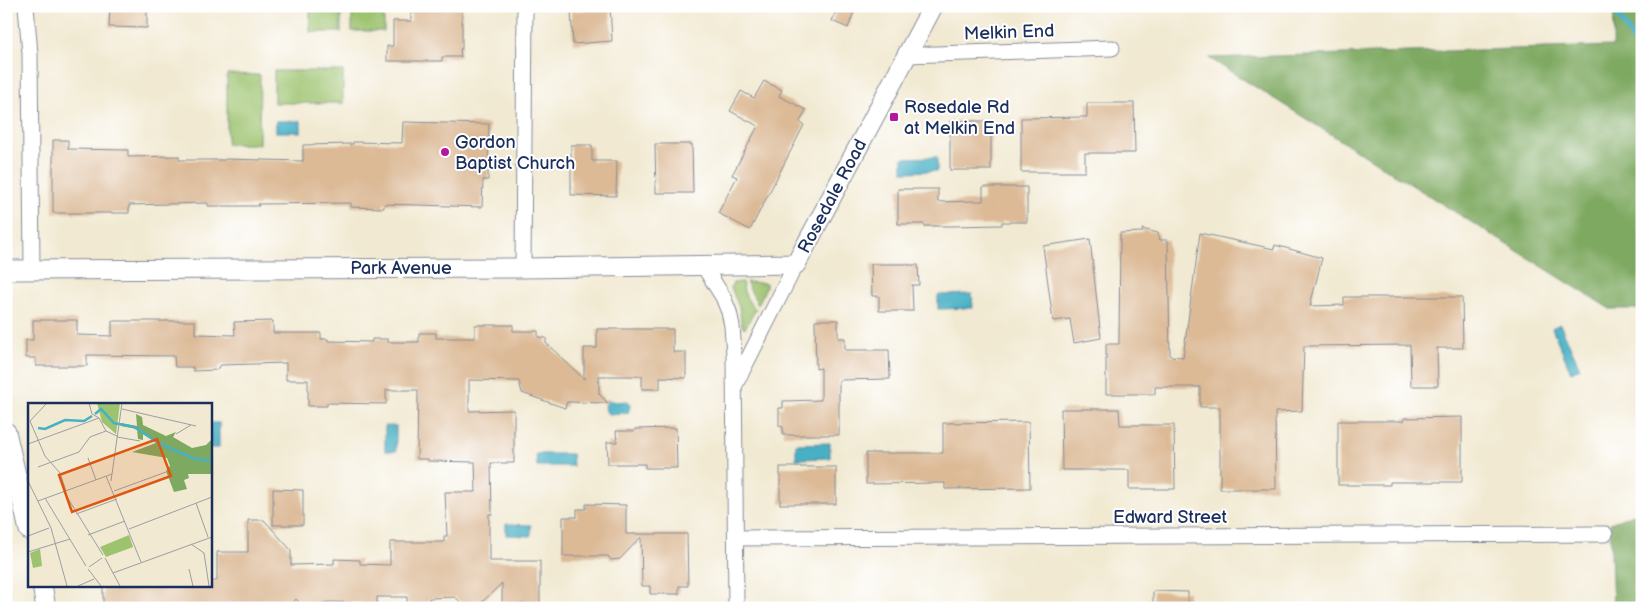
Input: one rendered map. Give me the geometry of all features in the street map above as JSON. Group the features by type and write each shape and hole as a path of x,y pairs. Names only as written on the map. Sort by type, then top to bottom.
{"street":[{"path":"26,6 30,54 32,270"},
{"path":"523,268 525,6"},
{"name":"Rosedale Road","path":"734,387 796,264 933,6"},
{"name":"Melkin End","path":"907,55 1112,48"},
{"name":"Park Avenue","path":"6,270 523,268 796,264"},
{"name":"Rosedale Road","path":"703,265 723,298 732,326 736,608"},
{"path":"6,432 28,526"},
{"name":"Edward Street","path":"736,538 1605,534"},
{"path":"42,586 46,608"}],"green space":[{"path":"310,6 341,6 341,32 310,32"},
{"path":"352,6 384,6 384,31 352,31"},
{"path":"1611,6 1642,6 1642,309 1610,309 1209,58 1613,46 1614,10"},
{"path":"274,71 343,71 343,103 274,103"},
{"path":"227,74 260,75 259,144 227,144"},
{"path":"742,282 746,297 756,309 745,328 742,326 739,307 731,288 733,283"},
{"path":"746,282 766,283 758,305"},
{"path":"1642,511 1642,608 1613,608 1610,523"}],"water":[{"path":"276,121 301,121 301,132 276,132"},
{"path":"937,157 937,171 903,172 903,158"},
{"path":"972,294 973,308 938,309 938,295"},
{"path":"1560,324 1580,368 1571,372 1552,328"},
{"path":"607,400 616,402 628,401 630,406 628,413 608,414 605,407"},
{"path":"211,423 219,423 219,448 211,448"},
{"path":"385,426 396,426 396,451 385,451"},
{"path":"830,443 830,458 796,459 796,444"},
{"path":"536,454 572,454 573,466 537,466"},
{"path":"506,524 531,525 531,536 506,535"}],"building":[{"path":"110,6 147,6 147,28 109,27"},
{"path":"411,6 460,6 460,9 462,8 461,57 442,57 442,61 387,61 387,46 393,46 393,21 411,21"},
{"path":"590,6 610,6 612,41 573,44 571,11 591,10"},
{"path":"838,6 856,6 848,28 832,21"},
{"path":"764,81 782,90 779,96 806,110 800,122 804,125 750,230 718,213 737,177 732,175 758,126 730,111 741,91 754,98"},
{"path":"1087,103 1134,103 1135,153 1085,153 1085,172 1021,172 1021,118 1087,117"},
{"path":"950,121 991,121 991,170 950,170"},
{"path":"403,122 489,124 488,180 483,180 482,207 384,204 384,208 351,207 351,203 208,206 208,203 129,205 129,213 53,213 53,140 68,140 68,149 128,150 128,157 179,156 179,160 303,161 303,145 353,144 353,142 402,143"},
{"path":"655,144 692,144 693,193 656,193"},
{"path":"571,145 592,145 592,161 617,161 616,196 571,195"},
{"path":"983,187 1027,187 1027,222 1002,222 1002,225 952,226 898,224 898,189 938,189 938,202 983,201"},
{"path":"1142,229 1158,233 1160,240 1168,240 1170,356 1183,357 1200,233 1274,249 1275,245 1322,258 1310,306 1344,305 1344,297 1462,297 1463,348 1437,348 1438,386 1411,386 1410,345 1304,346 1302,411 1275,412 1276,489 1220,489 1220,407 1200,407 1200,387 1155,387 1155,394 1106,394 1106,344 1119,344 1120,233 1143,232"},
{"path":"1090,239 1101,338 1074,343 1070,319 1053,321 1043,246"},
{"path":"871,264 918,265 919,285 912,285 913,311 879,311 879,296 872,296"},
{"path":"33,320 77,320 77,335 112,336 112,321 195,321 195,334 235,335 234,322 273,321 273,333 321,333 321,339 328,339 328,341 372,342 372,339 388,339 388,342 419,342 419,333 436,333 436,338 475,338 475,325 513,325 513,331 538,331 538,337 546,338 546,343 584,379 584,348 597,348 597,329 673,329 673,352 686,352 686,378 660,377 660,389 642,389 642,376 599,376 599,394 608,403 567,402 565,408 522,393 519,381 469,380 469,411 514,410 514,463 491,463 492,514 489,514 489,561 540,561 540,604 502,604 502,583 480,604 463,604 455,597 429,598 429,605 407,604 407,597 377,597 377,605 330,602 322,603 317,608 305,608 296,599 288,608 103,608 103,586 211,586 211,581 217,581 217,552 248,552 248,520 264,520 291,550 291,565 334,564 334,559 360,560 360,564 390,565 390,542 444,542 444,536 447,536 445,492 476,492 475,462 417,459 418,390 386,390 386,404 327,403 327,406 308,406 308,380 286,380 286,363 221,365 216,370 193,371 193,367 175,367 174,356 87,355 87,366 36,366 36,358 26,358 26,340 33,340"},
{"path":"815,320 838,320 838,338 845,338 845,350 889,350 890,379 839,380 839,435 783,435 783,427 779,426 779,408 783,408 783,401 821,400 821,368 816,369"},
{"path":"1061,409 1119,409 1120,425 1174,425 1175,489 1129,489 1129,470 1062,470"},
{"path":"1462,417 1462,482 1390,482 1390,485 1338,485 1338,421 1404,421 1404,418"},
{"path":"1029,422 1030,488 945,489 945,483 866,484 866,453 943,453 943,423"},
{"path":"676,428 677,468 645,468 645,464 608,464 607,442 617,442 616,431"},
{"path":"780,467 836,467 836,504 780,504"},
{"path":"273,489 303,490 303,525 273,525"},
{"path":"586,504 626,505 626,534 687,534 688,586 679,586 679,594 650,594 650,586 642,586 641,537 620,559 611,560 608,556 563,556 563,517 577,517 577,509 586,509"},
{"path":"1153,591 1188,592 1188,608 1153,608"}],"waterway":[{"path":"1611,6 1642,52"}],"place":[{"name":"Rosedale Rd at Melkin End","path":"894,117"},
{"name":"Gordon Baptist Church","path":"445,152"}]}
